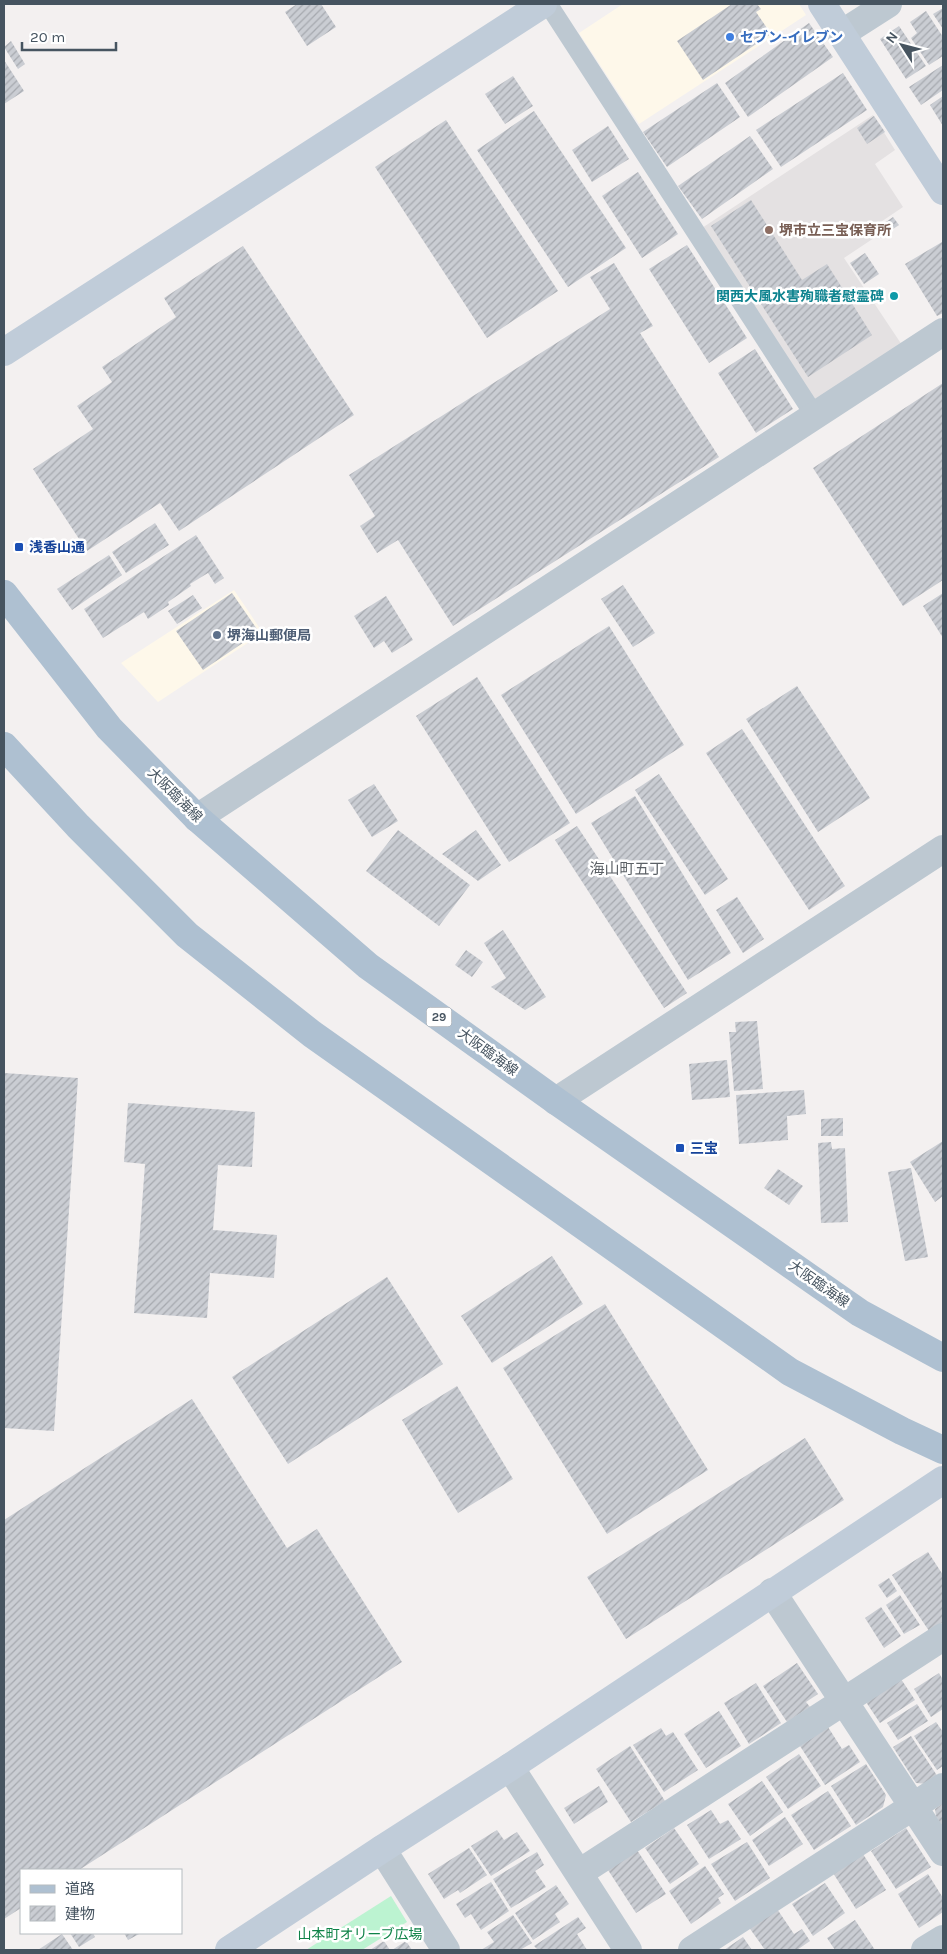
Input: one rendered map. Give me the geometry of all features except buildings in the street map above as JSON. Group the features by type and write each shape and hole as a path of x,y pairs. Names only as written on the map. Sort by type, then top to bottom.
{"main road":[{"name":"大阪臨海線","path":"4,594 109,728 197,818 368,966 556,1101 860,1313 943,1358"},
{"path":"4,746 78,826 187,935 312,1034 790,1372 902,1431 943,1450"}],"street":[{"path":"4,352 543,4"},
{"path":"822,4 943,191"},
{"path":"841,34 888,4"},
{"path":"197,818 943,332"},
{"path":"556,1101 943,849"},
{"path":"235,1949 382,1849 510,1767 943,1480"},
{"path":"772,1592 943,1852"},
{"path":"579,1873 943,1637"},
{"path":"510,1767 628,1950"},
{"path":"692,1950 943,1788"},
{"path":"382,1849 446,1950"},
{"path":"925,1950 943,1939"}],"lane":[{"path":"548,4 815,416"}],"shaded area":[{"path":"623,4 799,4 806,15 639,124 579,33"},
{"path":"873,115 895,150 875,164 903,207 869,230 874,238 844,258 902,345 816,402 702,228"},
{"path":"234,590 263,633 158,702 121,663"}],"green space":[{"name":"山本町オリーブ広場","path":"391,1896 407,1922 362,1950 306,1950"}],"place":[{"name":"セブン-イレブン","path":"730,37"},
{"name":"堺市立三宝保育所","path":"769,230"},
{"name":"関西大風水害殉職者慰霊碑","path":"894,296"},
{"name":"浅香山通","path":"19,547"},
{"name":"堺海山郵便局","path":"217,635"},
{"name":"三宝","path":"680,1148"}],"district":[{"name":"海山町五丁","path":"627,869"}]}
